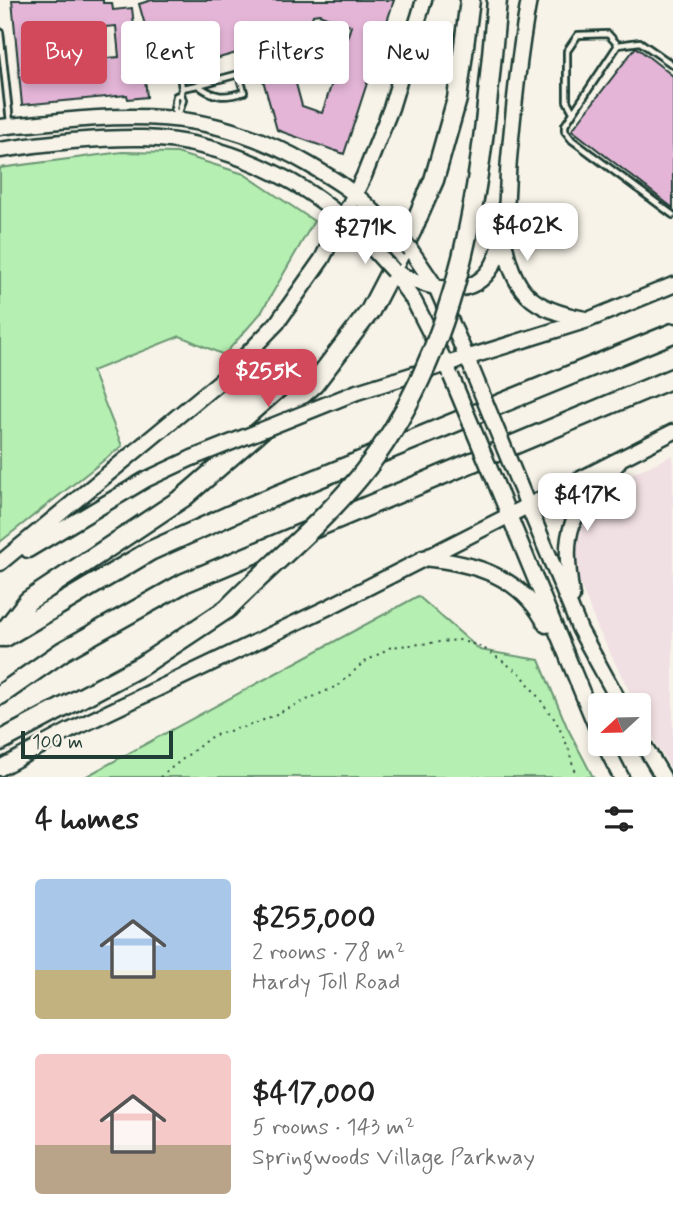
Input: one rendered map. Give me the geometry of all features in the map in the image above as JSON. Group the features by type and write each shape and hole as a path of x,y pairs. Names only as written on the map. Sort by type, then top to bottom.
{"highway":[{"path":"0,639 29,601 184,497 314,384 370,311 412,230 434,180 457,99 470,0"},
{"path":"0,741 141,666 227,609 312,530 359,477 418,383 464,258 483,158 497,0"},
{"path":"0,639 150,551 246,508 673,333"},
{"path":"0,695 63,651 184,583 673,378"}],"main road":[{"path":"0,565 224,378 277,323 322,259 356,193 391,108 424,0"},
{"path":"454,323 459,295 492,265 503,231 520,54 529,0"},
{"path":"173,141 178,117"},
{"path":"588,709 449,370 414,301 393,271 342,216 298,187 253,163 203,147 143,138 6,149 5,126 78,118 178,117 252,135 285,150 356,193 410,249 454,323 575,619 615,693"},
{"path":"503,231 508,265 520,289 536,304 555,314 588,320"},
{"path":"393,271 430,285 458,289 469,284"},
{"path":"0,565 145,480 192,458 358,392 470,364 673,285"},
{"path":"0,768 673,432"},
{"path":"575,619 565,554 570,524 591,493 625,455"},
{"path":"422,558 477,567 505,578 531,600 544,622 560,660 572,673"},
{"path":"610,756 621,777"},
{"path":"650,756 663,777"}],"lane":[{"path":"0,32 5,126"},
{"path":"573,113 567,100 567,51 578,35 608,34 618,45"},
{"path":"673,65 640,42 618,45 573,113 565,131 572,140 673,215"},
{"path":"181,91 198,85 239,74 244,92 227,97 215,96 198,85"},
{"path":"178,117 181,111 180,84"}],"path":[{"path":"160,777 212,737 265,719 340,685 363,663 391,647 459,640 482,647 521,674 556,721 568,747 576,777"}],"shaded area":[{"path":"673,455 673,772 651,734 651,693 630,693 598,629 574,569 570,524 612,483"}],"green space":[{"path":"122,152 177,153 244,174 314,221 261,313 224,355 180,336 92,371 122,446 0,542 0,168"},
{"path":"418,596 480,650 539,660 567,727 593,777 85,777"}],"building":[{"path":"12,0 103,0 103,3 112,3 113,10 132,8 133,21 121,21 121,84 146,84 147,97 128,99 127,95 22,105"},
{"path":"152,0 394,0 387,21 363,21 363,84 367,84 344,154 277,130 264,84 296,84 302,106 322,113 332,84 349,84 349,21 338,21 319,14 313,15 311,21 234,21 234,54 220,58 220,21 144,21 139,4"},
{"path":"636,47 673,76 673,208 572,130"}]}
